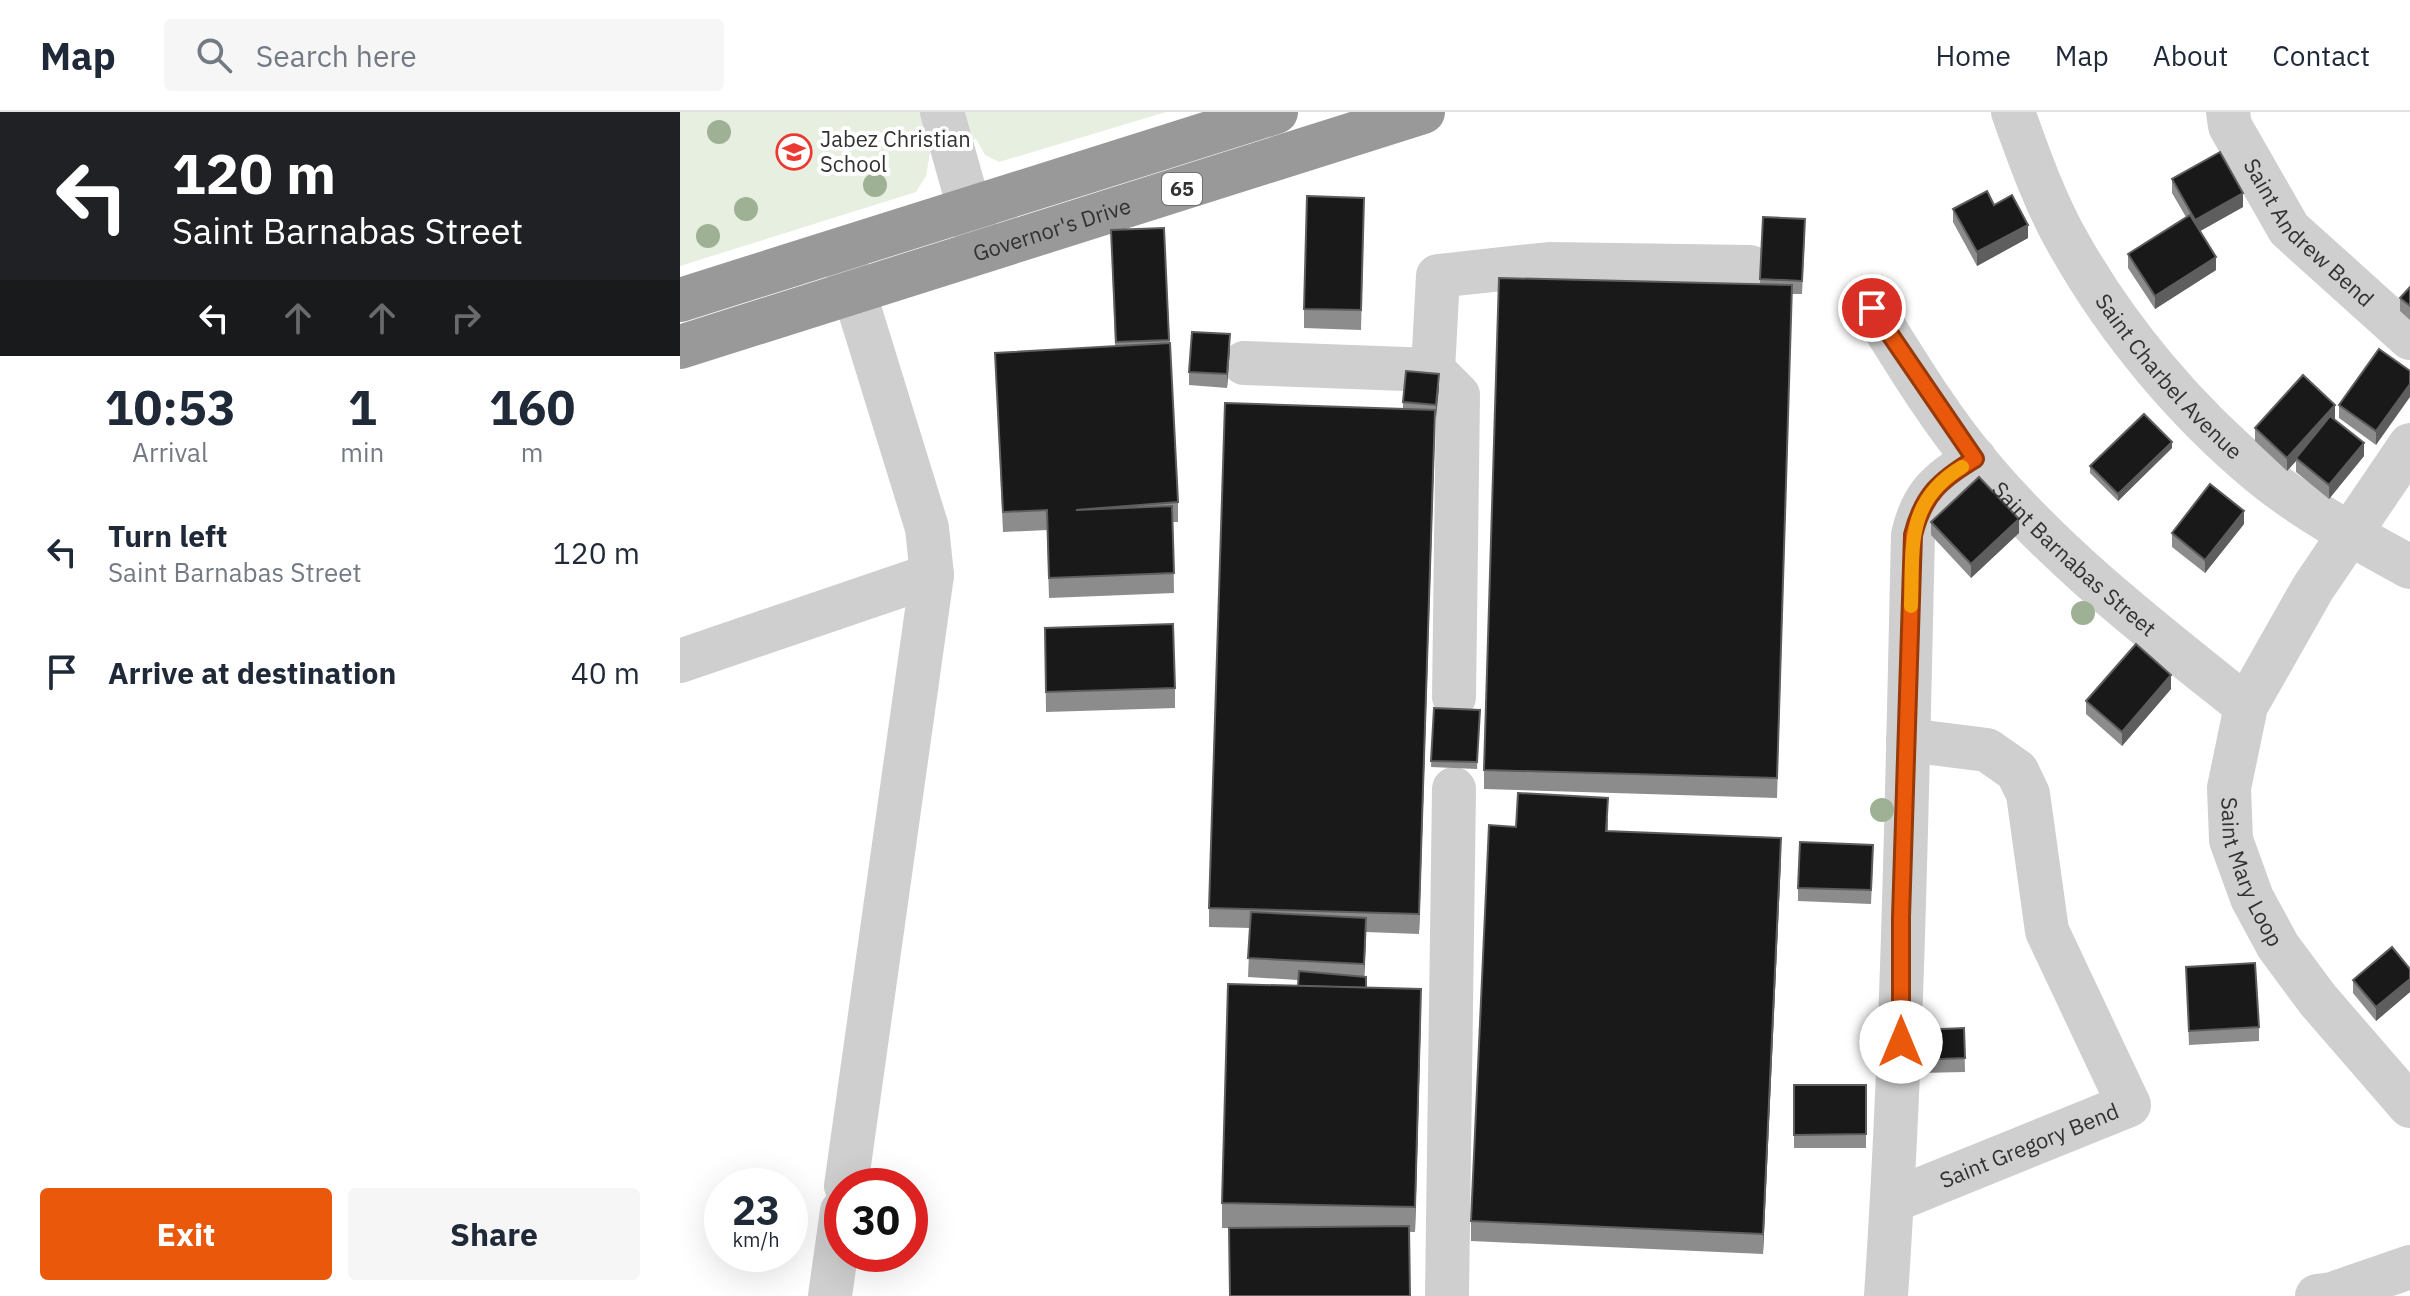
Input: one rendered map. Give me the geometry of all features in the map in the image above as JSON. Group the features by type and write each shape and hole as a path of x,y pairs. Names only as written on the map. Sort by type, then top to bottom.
{"highway":[{"name":"Governor's Drive","path":"680,300 1276,112"},
{"name":"Governor's Drive","path":"680,347 1423,112"}],"street":[{"path":"942,112 982,252"},
{"name":"Saint Charbel Avenue","path":"2013,112 2069,245 2125,329 2189,407 2261,474 2348,533 2410,567"},
{"name":"Saint Andrew Bend","path":"2228,112 2230,126 2289,229 2410,338"},
{"path":"841,249 927,528 932,575 849,1168"},
{"path":"1433,370 1438,276 1549,264 1750,267"},
{"name":"Saint Barnabas Street","path":"1872,308 1975,459 2052,544 2132,615 2246,706"},
{"path":"1244,363 1433,370 1458,395 1454,697"},
{"name":"Saint Mary Loop","path":"2410,445 2348,533 2246,706 2229,788 2231,840 2252,898 2278,946 2318,1000 2410,1106"},
{"path":"1886,1296 1901,1042 1901,917 1913,535 1919,510 1931,492 1950,474 1975,459"},
{"path":"680,661 932,575"},
{"name":"Saint Gregory Bend","path":"1892,1201 2129,1105 2047,931 2028,794 2017,771 1987,750 1908,740"},
{"path":"1447,1296 1454,789"},
{"path":"2317,1296 2332,1294 2410,1267"},
{"path":"830,1296 833,1272"}],"shaded area":[{"name":"Jabez Christian School","path":"680,112 1166,112 999,162 985,155 976,139 930,153 926,176 916,192 680,266"}],"building":[{"path":"2220,152 2243,193 2195,220 2172,179"},
{"path":"1987,191 1994,205 2012,195 2028,225 1977,252 1953,209"},
{"path":"1307,196 1364,198 1361,310 1304,309"},
{"path":"2190,215 2216,257 2155,296 2128,254"},
{"path":"1763,217 1805,219 1802,281 1760,279"},
{"path":"1164,228 1169,340 1116,342 1111,230"},
{"path":"1499,278 1792,285 1777,778 1484,770"},
{"path":"2410,287 2410,306 2400,298"},
{"path":"1192,332 1230,334 1227,374 1189,372"},
{"path":"1170,343 1178,502 1076,510 1172,506 1174,573 1049,578 1047,510 1003,512 995,353"},
{"path":"2379,349 2410,371 2410,384 2376,431 2339,405"},
{"path":"1406,371 1439,374 1436,405 1403,402"},
{"path":"2303,375 2335,405 2287,458 2255,428"},
{"path":"1225,403 1435,410 1419,914 1209,908"},
{"path":"2144,414 2172,442 2118,494 2090,466"},
{"path":"2330,416 2364,443 2329,485 2296,458"},
{"path":"1979,477 2019,519 1971,564 1931,522"},
{"path":"2210,484 2244,511 2205,560 2172,533"},
{"path":"1173,624 1175,688 1046,692 1045,628"},
{"path":"2136,644 2171,675 2122,732 2086,701"},
{"path":"1434,708 1480,710 1477,762 1431,761"},
{"path":"1518,793 1608,798 1606,831 1781,838 1763,1234 1471,1221 1489,825 1516,827"},
{"path":"1800,842 1873,845 1871,890 1798,888"},
{"path":"1251,912 1366,918 1364,964 1248,958"},
{"path":"2392,947 2410,969 2410,979 2376,1007 2353,980"},
{"path":"2255,963 2259,1027 2189,1031 2186,967"},
{"path":"1299,971 1366,977 1366,988 1298,986"},
{"path":"1228,984 1421,989 1415,1207 1222,1203"},
{"path":"1964,1028 1965,1058 1919,1060 1918,1030"},
{"path":"1794,1085 1866,1085 1866,1134 1794,1135"},
{"path":"1409,1226 1410,1296 1230,1296 1229,1228"}],"slow traffic":[{"path":"1911,606 1913,535 1919,510 1931,492 1962,467"}],"place":[{"name":"Jabez Christian School","path":"794,152"}],"route":[{"path":"1872,308 1920,383 1975,459 1950,474 1931,492 1919,510 1913,535 1901,917 1901,1042"}]}
